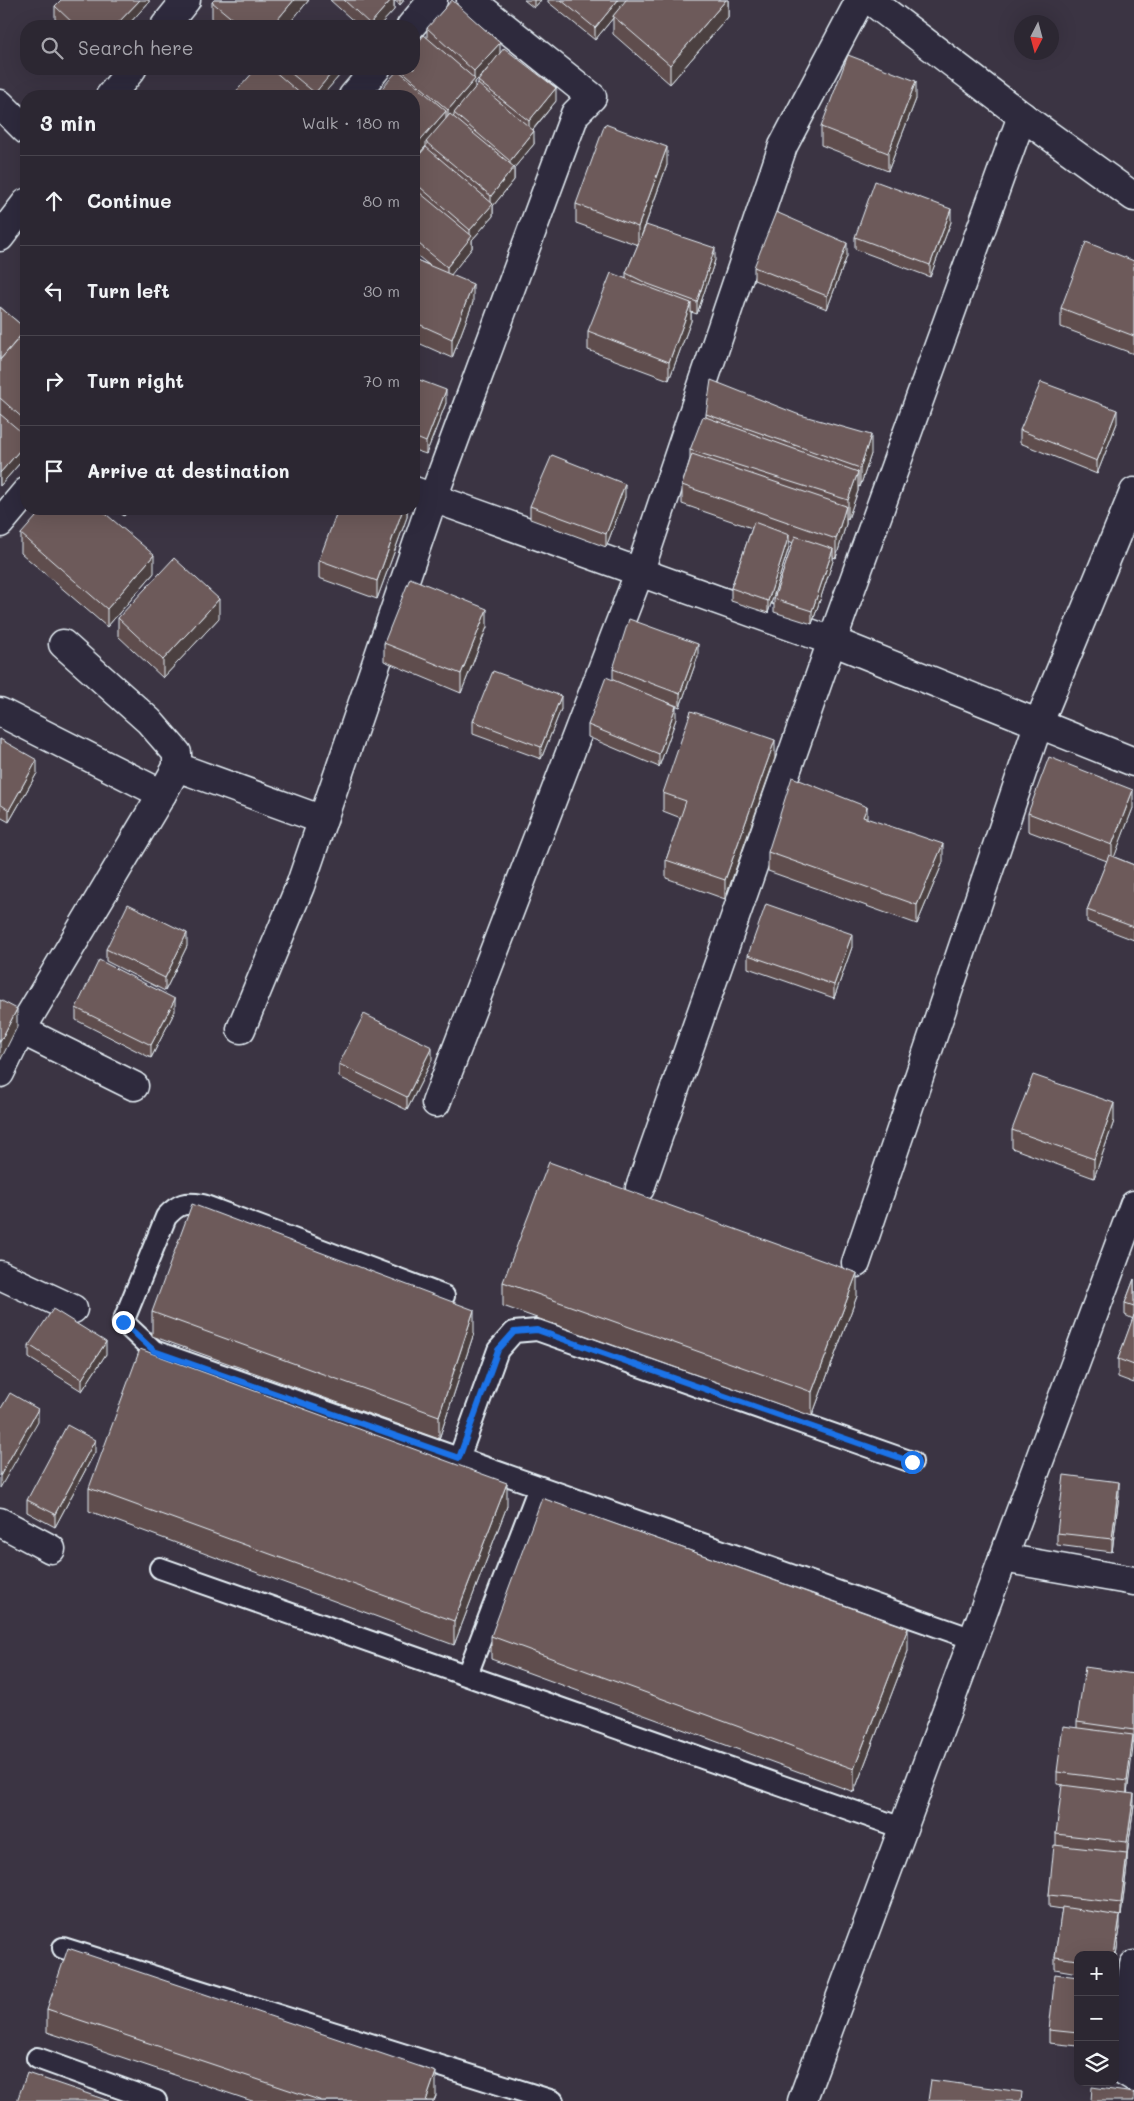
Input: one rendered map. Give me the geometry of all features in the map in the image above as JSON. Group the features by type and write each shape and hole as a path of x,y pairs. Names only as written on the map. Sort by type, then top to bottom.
{"street":[{"path":"416,20 432,0"},
{"path":"471,0 592,97 575,114 423,495 639,574 832,641 1134,762"},
{"path":"436,1103 639,574 783,146 860,0"},
{"path":"870,0 1022,116 1134,197"},
{"path":"169,20 183,1"},
{"path":"115,90 127,75"},
{"path":"358,90 371,75"},
{"path":"0,104 20,124"},
{"path":"640,1188 832,641 1022,116"},
{"path":"0,237 20,211"},
{"path":"856,1263 1038,725 1134,492"},
{"path":"0,524 20,499"},
{"path":"241,1029 300,886 323,820 417,515"},
{"path":"0,1073 22,1030 177,767 177,753 149,721 63,644"},
{"path":"0,712 162,794"},
{"path":"177,767 323,820"},
{"path":"22,1030 134,1086"},
{"path":"802,2101 1134,1205"},
{"path":"0,1275 73,1309"},
{"path":"0,1522 51,1550"},
{"path":"1003,1558 1134,1581"},
{"path":"1134,1965 1120,2061 1124,2072 1134,2078"}],"lane":[{"path":"444,1296 203,1205 188,1202 176,1207 166,1217 123,1322 154,1351 973,1638"},
{"path":"459,1458 498,1350 514,1332 537,1330 912,1462"},
{"path":"467,1675 539,1487"},
{"path":"160,1568 902,1828"},
{"path":"63,1948 552,2101"},
{"path":"37,2058 156,2101"}],"building":[{"path":"61,0 140,0 121,20 70,20 55,6"},
{"path":"214,0 294,0 277,20 234,20 212,2"},
{"path":"344,0 391,0 374,20 366,20"},
{"path":"452,0 500,43 474,71 427,28"},
{"path":"561,0 618,0 595,28"},
{"path":"626,0 726,0 670,65 613,16"},
{"path":"424,35 475,79 448,110 407,75 420,75 420,40"},
{"path":"504,48 556,88 529,121 478,81"},
{"path":"848,55 916,81 888,153 821,127"},
{"path":"251,75 279,75 296,90 237,90"},
{"path":"293,75 330,75 318,90 311,90"},
{"path":"394,75 404,75 446,111 420,140 420,90 380,90"},
{"path":"478,84 534,131 510,161 454,113"},
{"path":"450,114 514,167 491,196 426,142"},
{"path":"605,124 667,147 638,227 576,204"},
{"path":"426,147 493,204 470,230 420,187 420,154"},
{"path":"875,181 951,209 930,265 855,237"},
{"path":"420,193 472,236 447,267 420,245"},
{"path":"776,212 847,243 827,296 754,267"},
{"path":"646,225 715,248 697,302 648,284 626,273"},
{"path":"1086,242 1134,261 1134,336 1061,308"},
{"path":"420,262 473,284 452,339 420,325"},
{"path":"611,273 691,303 669,362 588,331"},
{"path":"0,307 20,324 20,336 0,360"},
{"path":"20,337 20,416 0,398 0,360"},
{"path":"420,380 446,390 426,442 420,440"},
{"path":"711,380 797,414 871,435 860,468 706,414"},
{"path":"1041,382 1117,410 1097,461 1020,430"},
{"path":"0,414 20,431 20,450 0,473"},
{"path":"703,416 858,472 848,500 690,450"},
{"path":"692,454 846,506 836,539 682,485"},
{"path":"552,455 625,484 606,534 530,506"},
{"path":"38,515 107,515 154,555 107,609 21,534"},
{"path":"336,515 401,515 377,581 319,560"},
{"path":"754,522 789,535 768,601 731,588"},
{"path":"795,536 833,549 812,611 774,599"},
{"path":"174,558 219,599 163,660 118,618"},
{"path":"410,578 487,609 461,674 384,643"},
{"path":"629,619 698,644 680,694 613,669"},
{"path":"493,671 561,696 541,747 473,721"},
{"path":"606,677 676,706 659,754 588,725"},
{"path":"691,711 775,740 725,880 666,860 686,801 663,793"},
{"path":"0,739 37,760 9,810 0,804"},
{"path":"1049,757 1133,790 1112,845 1028,813"},
{"path":"792,777 867,807 863,817 943,844 917,905 768,852"},
{"path":"1109,855 1134,865 1134,927 1087,910"},
{"path":"128,904 187,933 165,978 106,949"},
{"path":"766,904 852,934 834,985 748,955"},
{"path":"99,960 175,999 151,1045 76,1008"},
{"path":"0,1000 17,1009 0,1042"},
{"path":"364,1014 432,1047 407,1097 339,1064"},
{"path":"1033,1075 1114,1103 1094,1159 1012,1130"},
{"path":"549,1162 857,1273 812,1392 503,1282"},
{"path":"192,1204 474,1310 439,1416 152,1312"},
{"path":"1134,1279 1134,1306 1125,1303"},
{"path":"53,1309 106,1342 82,1379 29,1345"},
{"path":"1134,1315 1134,1365 1118,1359"},
{"path":"140,1349 507,1483 454,1621 89,1488"},
{"path":"10,1393 38,1409 0,1476 0,1410"},
{"path":"67,1425 95,1440 55,1514 27,1500"},
{"path":"1064,1475 1119,1482 1112,1539 1057,1533"},
{"path":"542,1498 908,1628 854,1769 491,1636"},
{"path":"1085,1667 1134,1674 1134,1730 1077,1722"},
{"path":"1063,1726 1133,1735 1127,1781 1057,1772"},
{"path":"1062,1785 1134,1794 1127,1842 1056,1834"},
{"path":"1054,1845 1127,1853 1121,1903 1049,1895"},
{"path":"1062,1907 1120,1916 1115,1951 1074,1951 1074,1959 1055,1957"},
{"path":"68,1948 436,2072 426,2101 322,2101 47,2009"},
{"path":"1055,1974 1074,1976 1074,2033 1049,2030"},
{"path":"27,2073 109,2101 17,2101"},
{"path":"931,2080 1022,2092 1021,2101 928,2101"},
{"path":"1092,2087 1134,2093 1134,2101 1091,2101"}],"route":[{"path":"123,1322 154,1351 459,1458 498,1350 514,1332 537,1330 912,1462"}]}
